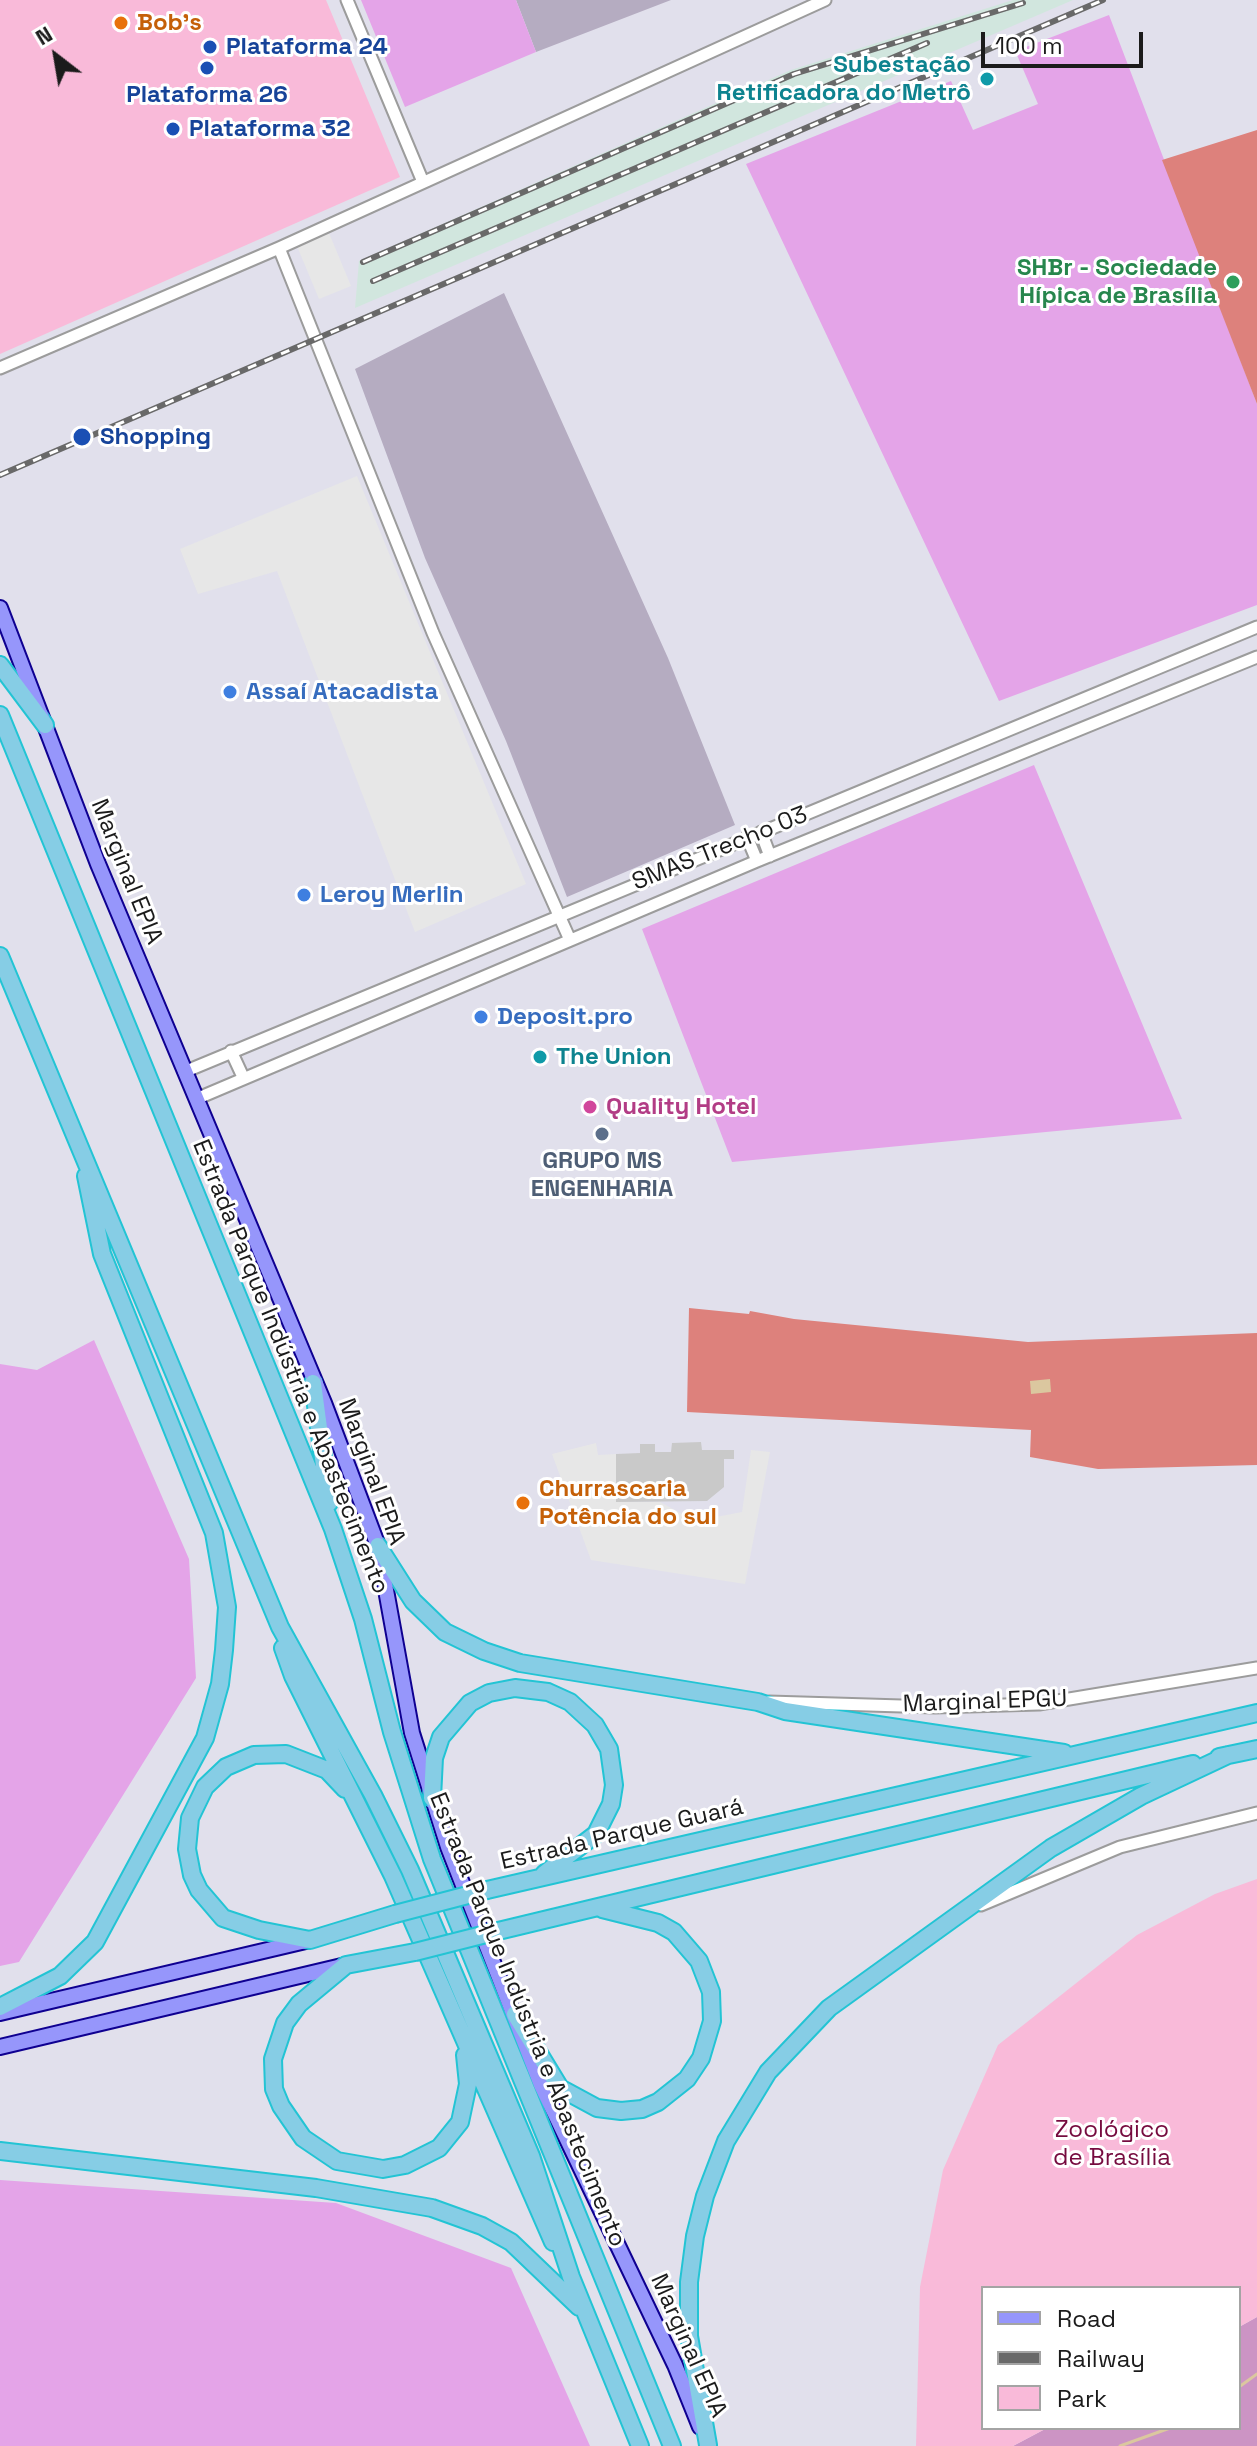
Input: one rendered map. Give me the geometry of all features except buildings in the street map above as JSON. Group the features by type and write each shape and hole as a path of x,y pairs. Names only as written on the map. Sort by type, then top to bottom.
{"highway":[{"path":"0,665 45,725"},
{"name":"Estrada Parque Indústria e Abastecimento","path":"0,715 333,1529 363,1619 396,1745 432,1859 672,2446"},
{"name":"Estrada Parque Indústria e Abastecimento","path":"0,956 280,1627 373,1795 410,1870 531,2156 571,2277 640,2446"},
{"path":"0,2010 60,1976 95,1942 205,1738 220,1684 224,1650 227,1607 214,1533 102,1254 91,1216 82,1151"},
{"path":"313,1383 333,1529"},
{"path":"378,1546 413,1601 445,1632 484,1651 520,1663 758,1702 785,1711 1071,1755"},
{"path":"280,1627 293,1676 362,1809 462,2032 536,2210 571,2277"},
{"path":"431,1794 434,1758 441,1737 470,1703 489,1693 515,1688 548,1692 570,1702 595,1725 609,1749 614,1769 611,1804 596,1834 537,1880"},
{"name":"Estrada Parque Guará","path":"310,1940 487,1890 1257,1713"},
{"path":"396,1745 431,1794"},
{"path":"462,2032 468,2084 466,2104 453,2134 439,2148 415,2161 383,2169 337,2161 318,2151 291,2123 274,2089 273,2059 285,2023 299,2004 346,1965 415,1952 1257,1749"},
{"path":"310,1940 238,1924 223,1918 210,1906 192,1875 187,1849 190,1818 198,1798 216,1775 238,1760 269,1753 286,1754 327,1770 362,1809"},
{"path":"708,2446 693,2377 689,2282 705,2196 726,2141 761,2082 797,2038 829,2008 947,1920 1098,1819 1228,1755"},
{"path":"515,2014 560,2088 597,2108 621,2111 642,2109 658,2102 687,2079 701,2058 712,2021 711,1992 699,1961 674,1932 658,1923 593,1907"},
{"path":"0,2151 316,2188 432,2208 482,2226 511,2242 586,2313"}],"main road":[{"name":"Marginal EPIA","path":"0,608 184,1072 378,1546 412,1733 431,1794 541,2085 675,2365 708,2446"},
{"name":"Estrada Parque Guará","path":"0,2010 310,1940"},
{"path":"0,2047 346,1965"}],"street":[{"path":"347,0 423,182"},
{"path":"0,368 279,248 825,0"},
{"path":"279,248 433,633 570,940"},
{"name":"SMAS Trecho 03","path":"184,1072 1257,627"},
{"name":"SMAS Trecho 03","path":"196,1099 757,861 1257,657"},
{"path":"761,832 770,856"},
{"path":"747,837 757,861"},
{"path":"231,1051 243,1077"},
{"name":"Marginal EPGU","path":"758,1702 935,1707 1039,1704 1257,1668"},
{"path":"947,1920 1120,1847 1257,1813"}],"shaded area":[{"path":"361,0 516,0 536,52 405,107"},
{"path":"516,0 671,0 536,52"},
{"path":"1013,0 1073,0 355,308 359,261 791,70"},
{"path":"1109,15 1257,404 1257,605 999,701 746,164 951,81 973,130 1038,104 1017,55 1026,47"},
{"name":"SHBr - Sociedade Hípica de Brasília","path":"1257,130 1257,404 1162,160"},
{"path":"329,233 351,286 319,299 297,246"},
{"path":"504,293 668,658 735,825 567,897 506,741 425,558 355,369"},
{"path":"357,476 526,884 415,932 277,571 198,594 180,549"},
{"path":"1034,765 1182,1119 732,1162 642,929"},
{"path":"689,1308 749,1314 750,1311 794,1319 1028,1342 1257,1333 1257,1465 1098,1469 1030,1457 1031,1430 687,1412"},
{"path":"94,1340 189,1559 196,1678 19,1962 0,1966 0,1364 37,1370"},
{"path":"1050,1379 1051,1392 1031,1394 1030,1381"},
{"path":"701,1442 702,1450 734,1450 734,1459 724,1459 724,1487 707,1501 616,1502 616,1454 640,1453 640,1444 655,1444 655,1452 671,1452 672,1443"},
{"path":"596,1443 598,1455 616,1454 616,1502 660,1502 695,1521 742,1512 751,1450 770,1452 745,1584 591,1560 552,1454"},
{"path":"0,2180 336,2203 511,2268 590,2446 0,2446"},
{"path":"1257,2317 1257,2446 1013,2446 1043,2430 1241,2430 1241,2326"}],"green space":[{"path":"0,0 326,0 400,177 0,354"},
{"name":"Zoológico de Brasília","path":"1257,1879 1257,2317 1241,2326 1241,2286 981,2286 981,2430 1043,2430 1013,2446 916,2446 920,2287 943,2170 998,2045 1137,1935 1215,1894"}],"waterway":[{"path":"1241,2386 1257,2374"},
{"path":"1120,2446 1164,2430"}],"railway":[{"path":"0,475 1103,0"},
{"path":"363,262 794,74 1023,3"},
{"path":"373,281 927,43"}],"place":[{"name":"Bob's","path":"121,23"},
{"name":"Plataforma 24","path":"210,47"},
{"name":"Plataforma 26","path":"207,68"},
{"name":"Subestação Retificadora do Metrô","path":"987,79"},
{"name":"Plataforma 32","path":"173,129"},
{"name":"SHBr - Sociedade Hípica de Brasília","path":"1233,282"},
{"name":"Shopping","path":"82,437"},
{"name":"Assaí Atacadista","path":"230,692"},
{"name":"Leroy Merlin","path":"304,895"},
{"name":"Deposit.pro","path":"481,1017"},
{"name":"The Union","path":"540,1057"},
{"name":"Quality Hotel","path":"590,1107"},
{"name":"GRUPO MS ENGENHARIA","path":"602,1134"},
{"name":"Churrascaria Potência do sul","path":"523,1503"}]}
